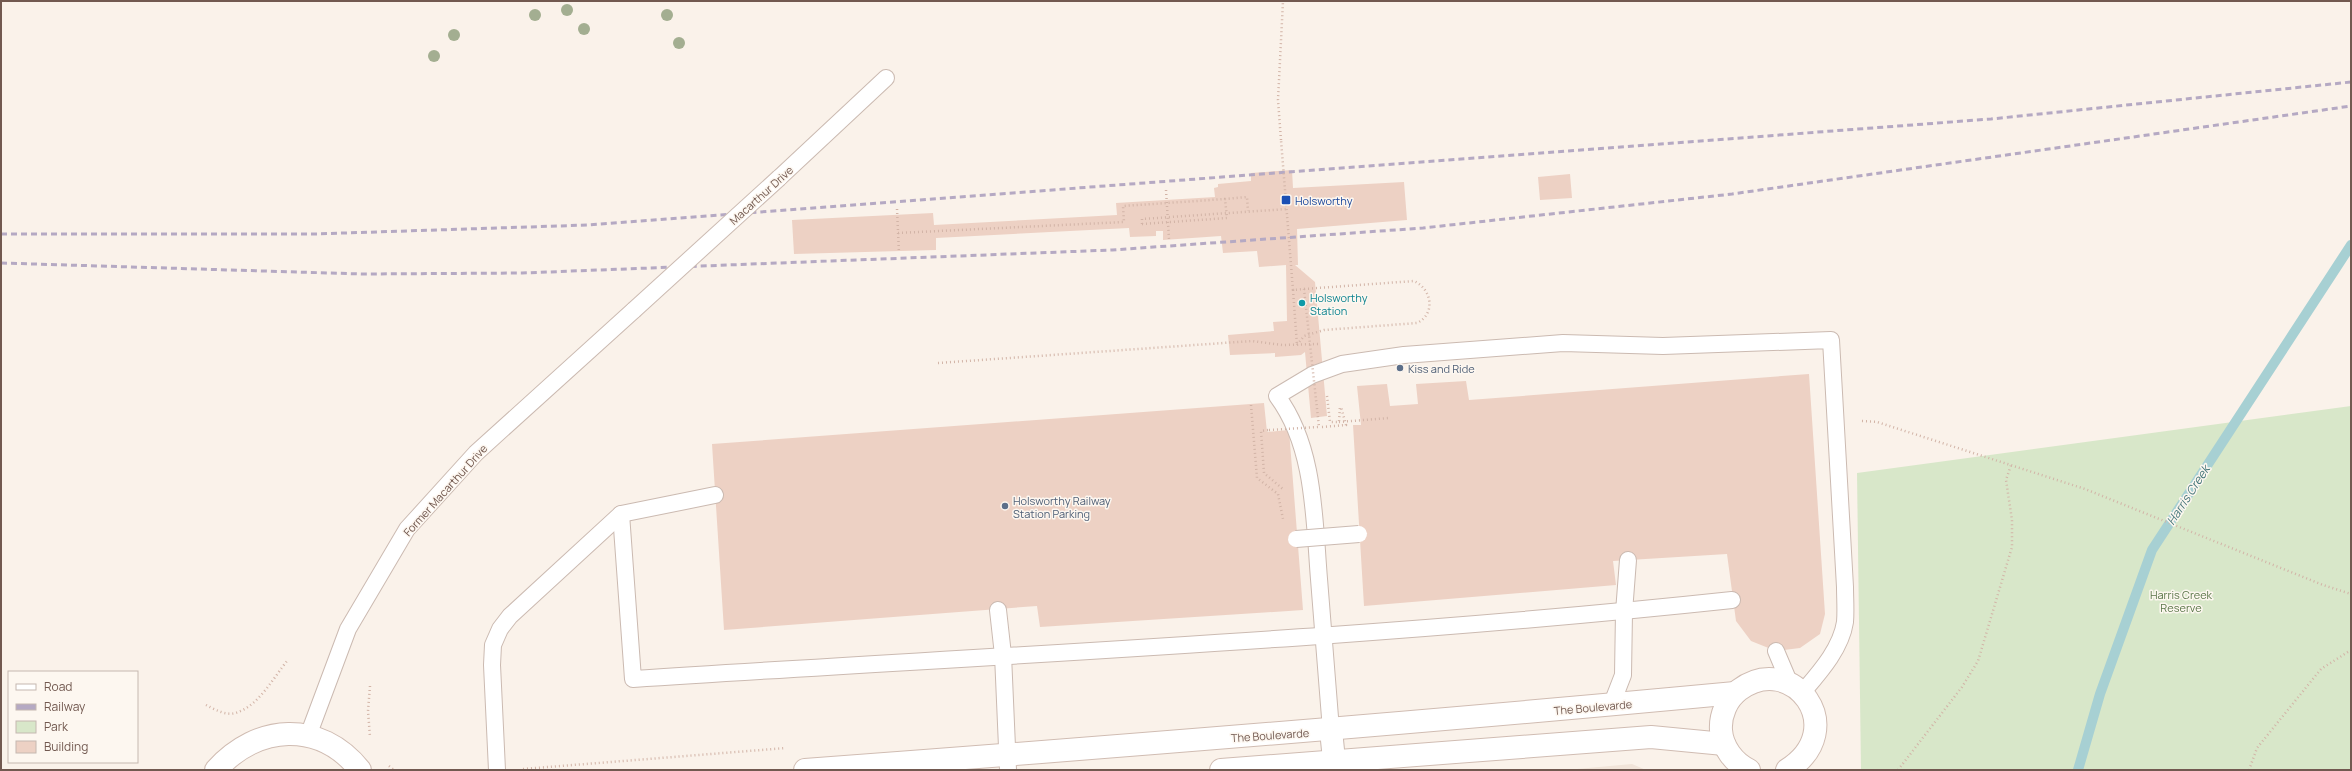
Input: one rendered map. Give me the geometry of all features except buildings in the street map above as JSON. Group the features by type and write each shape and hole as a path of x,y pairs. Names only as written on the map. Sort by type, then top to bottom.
{"street":[{"path":"1749,770 1738,764 1724,744 1721,721 1728,701 1735,693 1746,684 1760,680 1772,679 1796,688 1814,713 1816,728 1814,741 1807,755 1787,770"},
{"name":"The Boulevarde","path":"805,770 1008,762 1331,730 1611,706 1735,693"},
{"path":"1331,730 1334,765"},
{"path":"216,770 228,757 246,744 266,737 287,733 308,736 331,744 350,758 360,770"},
{"path":"1221,770 1334,765 1651,737 1724,744"}],"lane":[{"name":"Macarthur Drive","path":"634,310 886,78"},
{"name":"Former Macarthur Drive","path":"308,736 348,629 407,529 476,453 634,310"},
{"path":"1331,730 1310,482 1297,433 1285,407 1277,396 1312,375 1342,364 1371,358 1562,343 1663,346 1831,340 1845,587 1845,622 1836,646 1824,668 1796,688 1776,651"},
{"path":"497,770 492,665 493,645 500,629 510,616 621,514 715,494"},
{"path":"621,514 633,679 1324,636 1624,612 1732,600"},
{"path":"1296,539 1359,534"},
{"path":"1611,706 1623,675 1624,612 1628,560"},
{"path":"998,610 1003,655 1008,762"}],"path":[{"path":"1283,1 1278,100 1297,346"},
{"path":"1166,190 1169,239"},
{"path":"898,234 1124,222 1123,206 1247,197 1248,211"},
{"path":"1225,199 1227,218 1142,224 1142,219 1167,218 1239,212 1248,211 1287,209"},
{"path":"898,209 899,252"},
{"path":"1293,290 1414,281 1425,288 1428,294 1429,308 1427,314 1416,323 1324,330 1304,336 1297,346"},
{"path":"1304,289 1319,427"},
{"path":"938,363 1252,341 1297,346 1322,343"},
{"path":"1327,392 1330,422 1390,418"},
{"path":"1251,405 1257,478 1278,494 1281,514 1285,523 1288,514"},
{"path":"1287,492 1264,473 1261,430 1346,425 1340,406 1339,422"},
{"path":"1836,419 1877,422 2085,489 2323,585 2351,594"},
{"path":"1898,770 1962,687 1978,661 2012,546 2012,520 2006,480 2010,465"},
{"path":"2249,770 2257,748 2322,669 2351,650"},
{"path":"206,705 224,713 238,713 255,701 288,661"},
{"path":"370,686 368,712 369,735 372,741"},
{"path":"523,769 791,748"},
{"path":"386,762 394,770"}],"shaded area":[{"path":"1632,764 1646,770 1566,770"}],"green space":[{"name":"Harris Creek Reserve","path":"2351,406 2351,770 1861,770 1857,473"}],"waterway":[{"name":"Harris Creek","path":"2078,770 2100,694 2152,550 2351,245"}],"railway":[{"path":"1,234 314,234 588,225 1991,119 2351,82"},
{"path":"1,263 362,274 522,273 1112,250 1423,228 1732,194 2351,106"}],"place":[{"name":"Holsworthy","path":"1286,200"},
{"name":"Holsworthy Station","path":"1302,303"},
{"name":"Kiss and Ride","path":"1400,368"},
{"name":"Holsworthy Railway Station Parking","path":"1005,506"}]}
